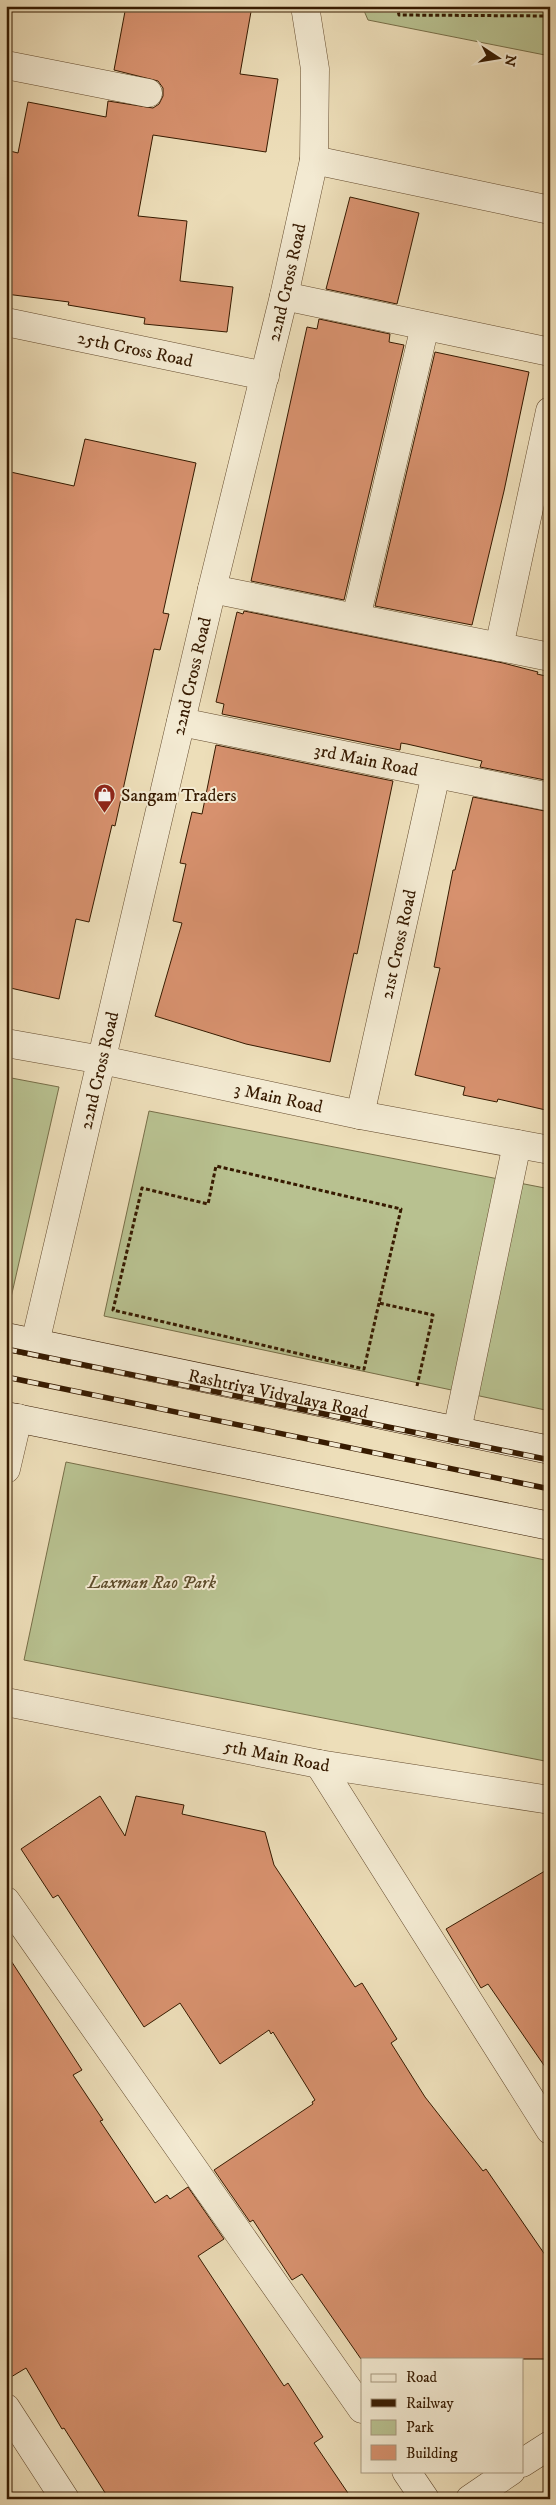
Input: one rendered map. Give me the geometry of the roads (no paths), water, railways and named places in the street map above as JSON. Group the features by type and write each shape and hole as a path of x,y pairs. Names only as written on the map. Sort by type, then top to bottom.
{"street":[{"name":"22nd Cross Road","path":"35,1343 212,589 284,296 314,160 315,69 305,6"},
{"path":"6,66 148,93"},
{"path":"314,160 550,210"},
{"path":"284,296 550,352"},
{"name":"25th Cross Road","path":"6,322 265,376"},
{"path":"356,618 425,326"},
{"path":"499,647 550,411"},
{"path":"212,589 550,657"},
{"name":"3rd Main Road","path":"181,722 550,797"},
{"name":"21st Cross Road","path":"360,1115 436,774"},
{"name":"3 Main Road","path":"6,1043 102,1060 360,1115 550,1150"},
{"path":"457,1431 517,1144"},
{"name":"Rashtriya Vidyalaya Road","path":"6,1337 550,1450"},
{"path":"6,1469 12,1417 550,1526"},
{"name":"5th Main Road","path":"6,1702 319,1764 550,1800"},
{"path":"319,1764 550,2130"},
{"path":"6,1901 361,2408"},
{"path":"6,2408 65,2499"},
{"path":"524,2462 550,2445"},
{"path":"407,2472 425,2499"},
{"path":"470,2499 509,2472"}],"railway":[{"path":"6,1349 550,1460"},
{"path":"6,1377 550,1489"}],"place":[{"name":"Sangam Traders","path":"105,814"}],"park label":[{"name":"Laxman Rao Park","path":"152,1582"}]}
